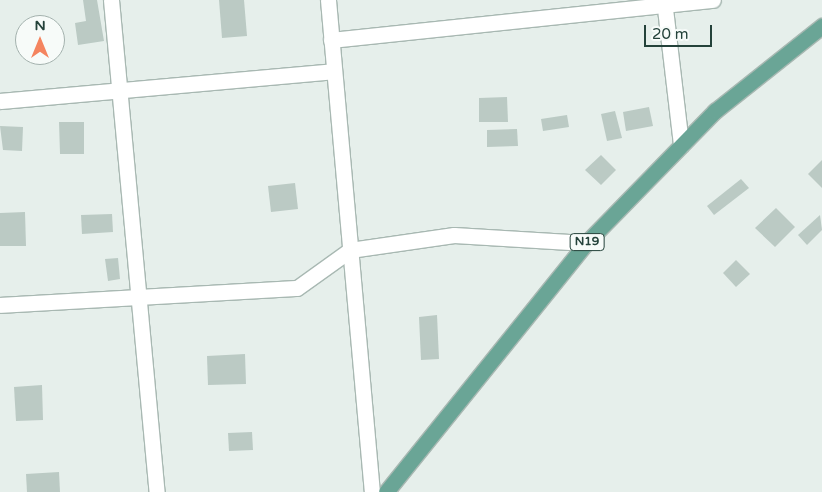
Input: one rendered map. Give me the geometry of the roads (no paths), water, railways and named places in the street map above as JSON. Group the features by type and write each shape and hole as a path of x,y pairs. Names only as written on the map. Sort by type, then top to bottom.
{"main road":[{"name":"N19","path":"386,492 586,243 715,111 822,26"}],"street":[{"path":"111,0 157,492"},
{"path":"328,0 372,492"},
{"path":"331,40 664,3 713,0"},
{"path":"664,3 681,145"},
{"path":"0,101 334,71"},
{"path":"0,305 297,288 350,250 454,236 586,243"}]}
